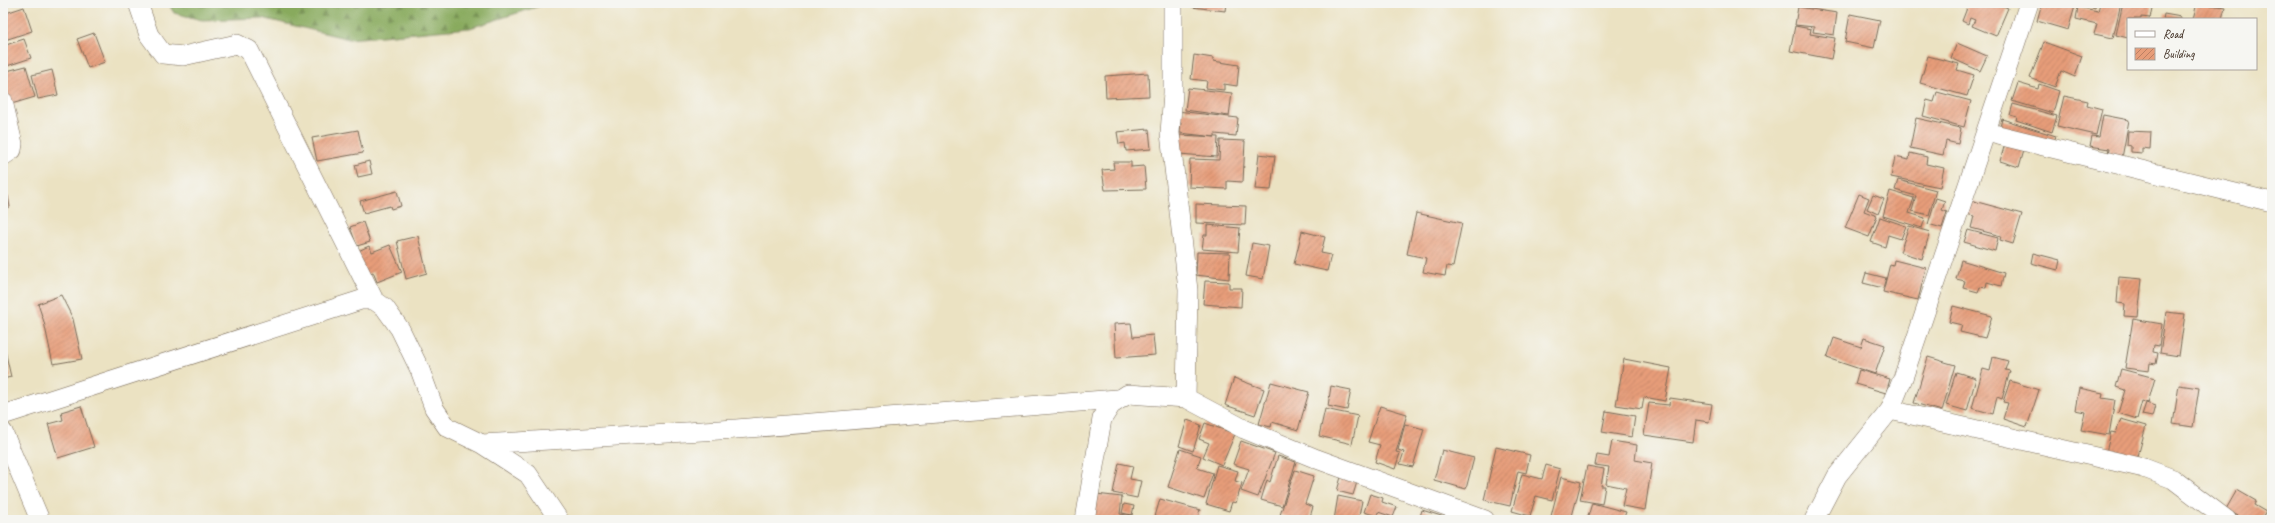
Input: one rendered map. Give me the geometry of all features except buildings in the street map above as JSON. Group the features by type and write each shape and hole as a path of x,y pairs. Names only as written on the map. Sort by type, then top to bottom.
{"street":[{"path":"138,3 149,35 163,54 183,56 237,44 249,50 374,300 385,308 400,329 420,370 434,408 447,427 482,444 528,474 559,520"},
{"path":"1173,3 1173,94 1170,133 1188,290 1186,398"},
{"path":"1814,520 1837,476 1890,410 1903,378 2029,3"},
{"path":"3,100 13,144 12,150 3,156"},
{"path":"1986,132 2272,202"},
{"path":"3,415 361,300 374,300"},
{"path":"482,444 736,429 1118,399 1128,394 1186,398 1244,428 1317,459 1485,520"},
{"path":"1085,520 1102,419 1118,399"},
{"path":"1890,410 2144,468 2173,479 2227,520"},
{"path":"3,432 40,520"}],"green space":[{"path":"168,3 549,3 470,28 349,39 262,18 202,20 174,13"}]}
